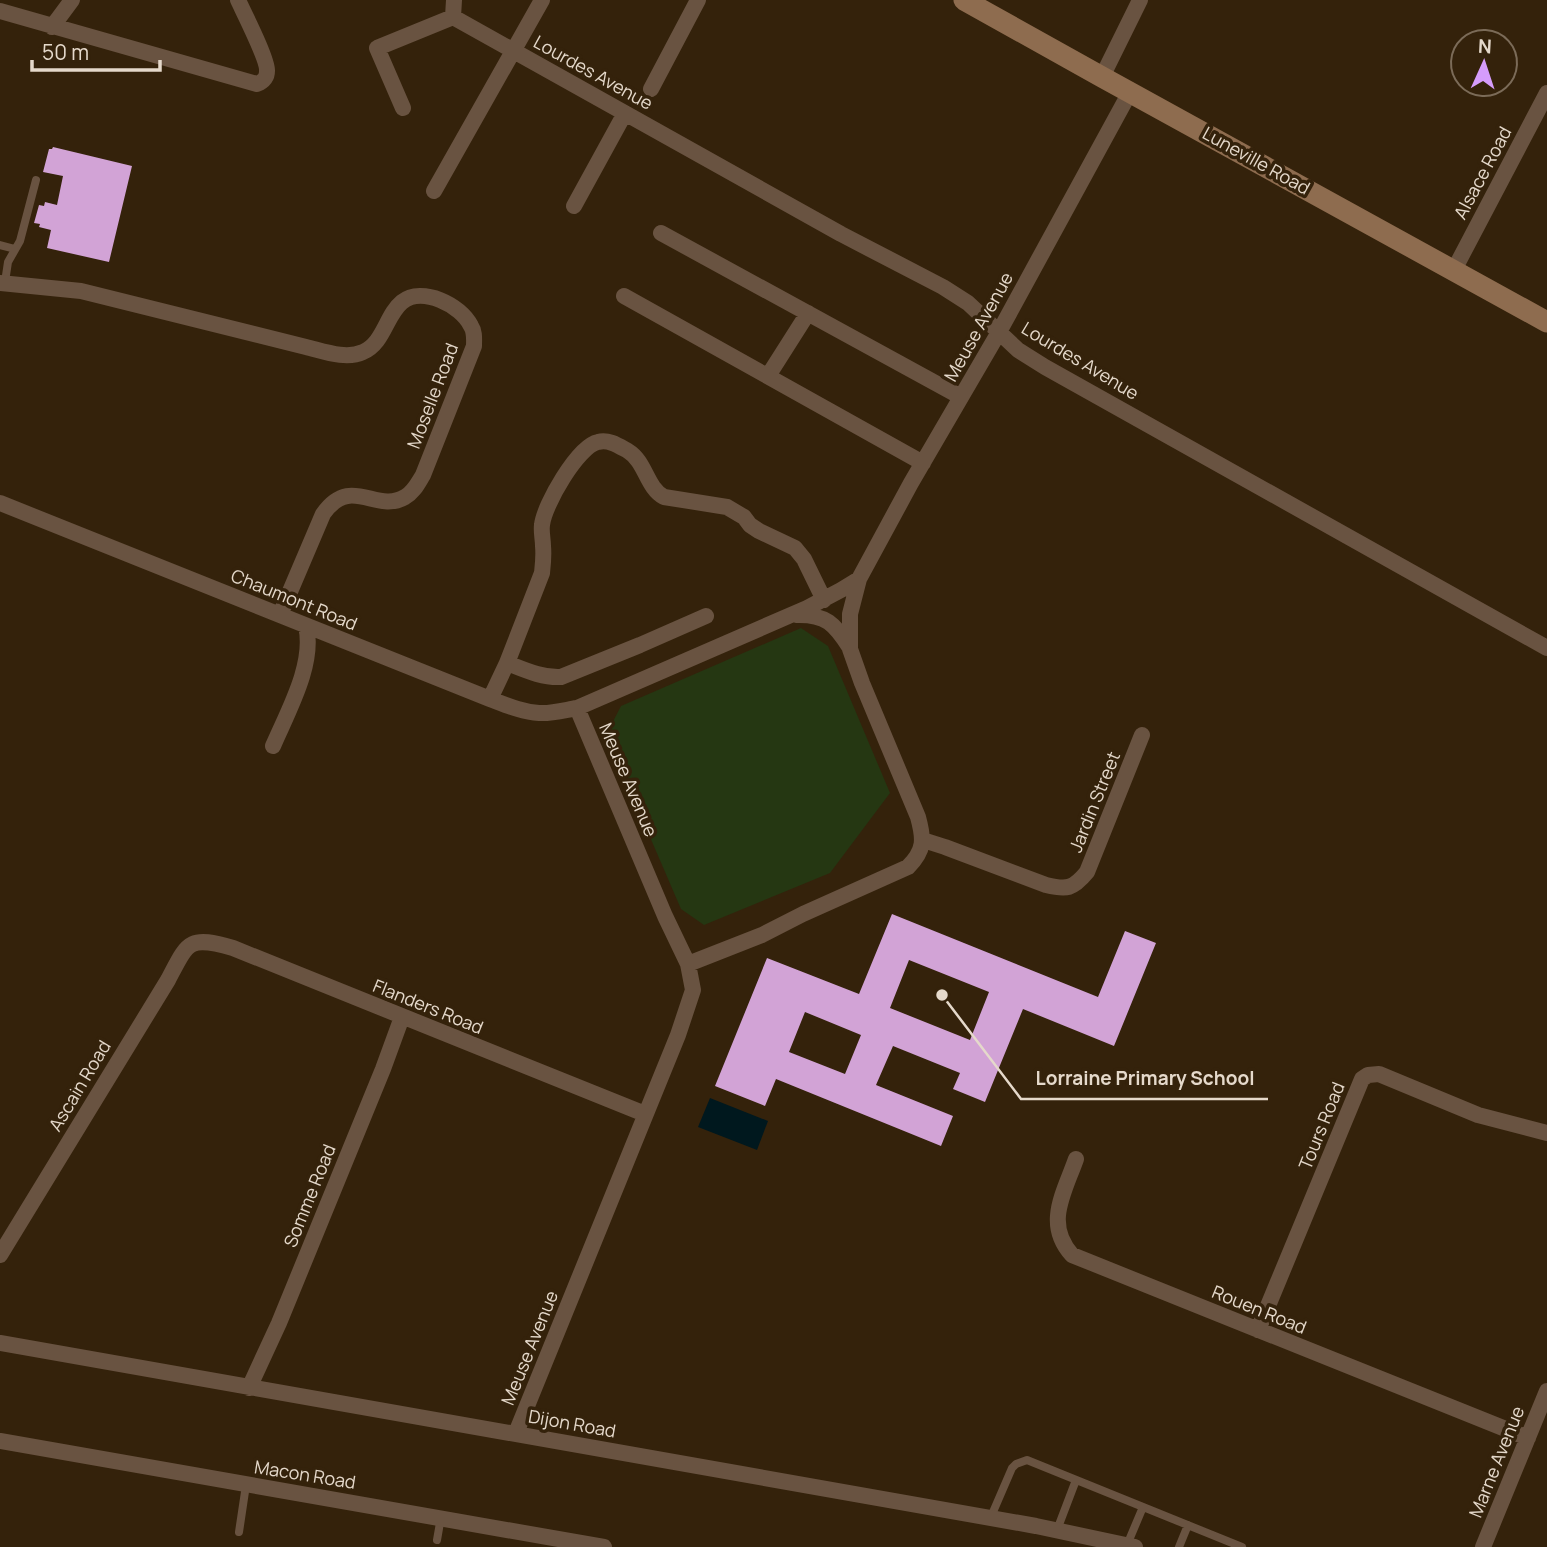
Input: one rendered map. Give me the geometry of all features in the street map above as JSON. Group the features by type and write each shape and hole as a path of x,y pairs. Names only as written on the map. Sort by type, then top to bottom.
{"street":[{"path":"52,27 72,0"},
{"path":"0,11 257,84 266,76 267,64 238,0"},
{"path":"403,108 377,48 453,18 454,0"},
{"path":"434,191 542,0"},
{"path":"651,89 698,0"},
{"name":"Luneville Road","path":"964,0 1547,322"},
{"path":"1102,78 1140,0"},
{"name":"Lourdes Avenue","path":"453,18 841,234 943,287 968,303 1018,350 1045,367 1547,648"},
{"name":"Meuse Avenue","path":"850,649 850,614 859,579 999,332 1130,92"},
{"name":"Alsace Road","path":"1454,270 1547,93"},
{"path":"574,206 625,113"},
{"path":"660,233 961,397"},
{"name":"Moselle Road","path":"2,283 81,291 306,347 353,356 363,353 378,340 396,309 410,298 419,295 430,297 465,316 474,333 474,346 423,475 415,488 397,500 387,501 354,495 342,497 328,506 280,615"},
{"path":"624,296 923,463"},
{"path":"768,376 808,313"},
{"path":"490,699 542,573 544,559 541,526 549,504 574,461 594,443 602,441 617,444 632,453 640,461 656,493 664,497 727,508 744,517 759,531 795,548 804,559 824,600"},
{"name":"Chaumont Road","path":"0,503 515,708 537,713 577,708"},
{"name":"Meuse Avenue","path":"516,1433 678,1035 693,990 688,964 577,708 824,600 859,579"},
{"path":"507,663 537,675 561,677 706,615"},
{"name":"Meuse Avenue","path":"790,615 818,616 840,632 850,649 918,817 923,840"},
{"path":"273,746 299,686 306,661 309,638 306,626"},
{"name":"Jardin Street","path":"923,840 1046,885 1070,887 1080,882 1087,872 1142,735"},
{"path":"688,964 762,935 908,867 921,851 923,840"},
{"name":"Flanders Road","path":"196,941 233,948 645,1114"},
{"name":"Ascain Road","path":"0,1255 185,948 196,941"},
{"name":"Somme Road","path":"249,1388 289,1298 402,1017"},
{"name":"Tours Road","path":"1258,1331 1362,1079 1367,1075 1379,1074 1478,1115 1547,1133"},
{"name":"Rouen Road","path":"1076,1159 1060,1205 1057,1226 1064,1246 1072,1255 1528,1438"},
{"name":"Dijon Road","path":"0,1343 1057,1530 1131,1546"},
{"name":"Marne Avenue","path":"1483,1547 1547,1391"},
{"name":"Macon Road","path":"0,1441 594,1546"}],"lane":[{"path":"2,283 8,262 20,241 36,180"},
{"path":"0,245 15,249"},
{"path":"990,1519 1016,1464 1027,1460 1188,1525 1228,1544 1242,1547"},
{"path":"1057,1530 1076,1480"},
{"path":"239,1532 246,1485"},
{"path":"1131,1546 1143,1507"},
{"path":"437,1540 441,1517"},
{"path":"1179,1547 1188,1525"}],"green space":[{"path":"801,628 828,646 890,793 830,873 704,925 681,909 606,735 621,706"}],"water":[{"path":"710,1098 768,1121 757,1150 698,1127"}],"building":[{"path":"53,147 132,166 109,262 47,248 51,230 34,223 39,205 44,206 45,202 57,205 63,176 43,172 49,149"},
{"path":"892,914 1098,997 1125,931 1156,943 1114,1046 1023,1009 985,1102 953,1089 960,1073 893,1046 876,1085 953,1116 941,1146 776,1079 765,1106 715,1086 767,958 859,994","holes":["909,960 989,992 970,1040 890,1008","805,1012 861,1035 845,1074 789,1052"]}],"place":[{"name":"Lorraine Primary School","path":"942,995"}]}
